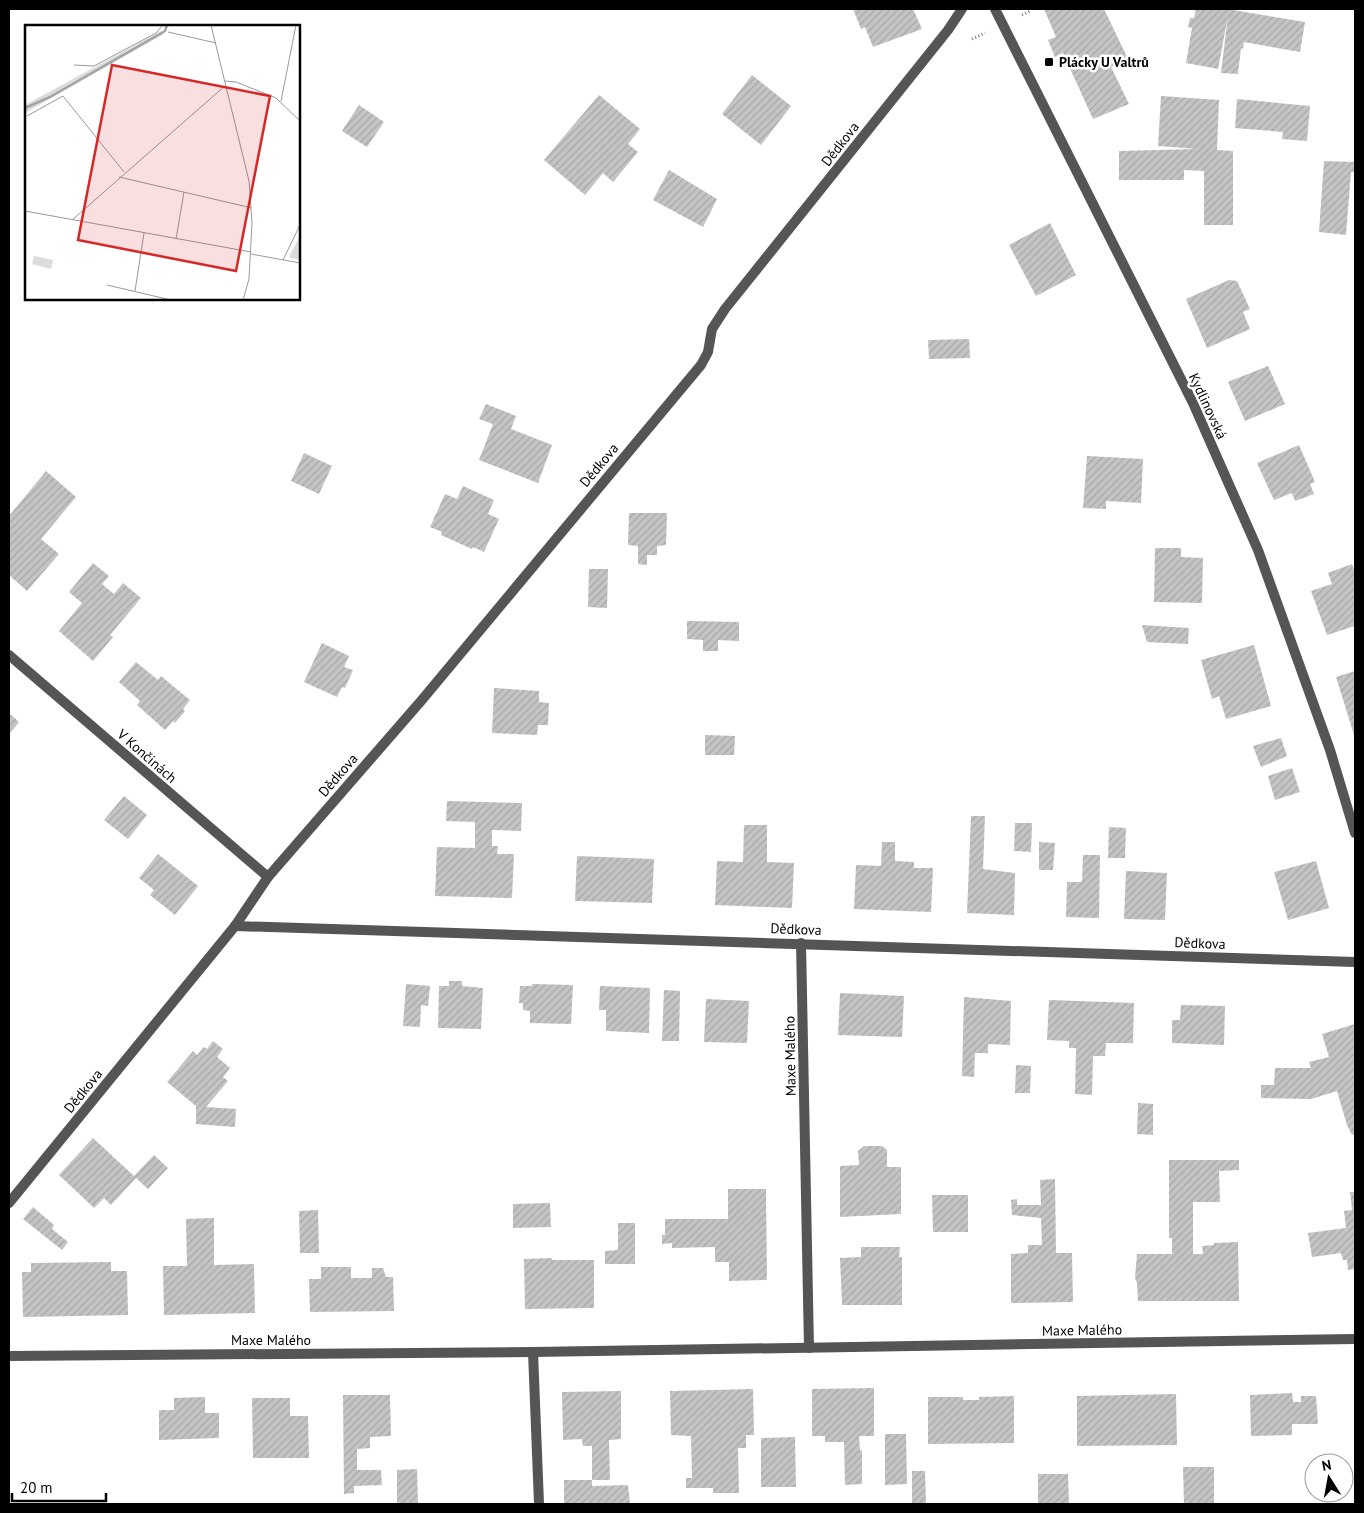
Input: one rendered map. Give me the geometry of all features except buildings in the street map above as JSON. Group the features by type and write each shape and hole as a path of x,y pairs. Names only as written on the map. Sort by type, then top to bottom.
{"street":[{"name":"Dědkova","path":"9,1203 235,926 268,877 421,701 700,365 708,352 712,329 725,309 962,9"},
{"name":"Kydlinovská","path":"994,9 1192,403 1258,550 1330,750 1355,833"},
{"name":"V Končinách","path":"9,655 268,877"},
{"name":"Dědkova","path":"235,926 1355,962"},
{"name":"Maxe Malého","path":"801,943 809,1348"},
{"name":"Maxe Malého","path":"9,1356 533,1352 1355,1339"},
{"path":"533,1352 539,1504"}],"place":[{"name":"Plácky U Valtrů","path":"1049,62"}]}
